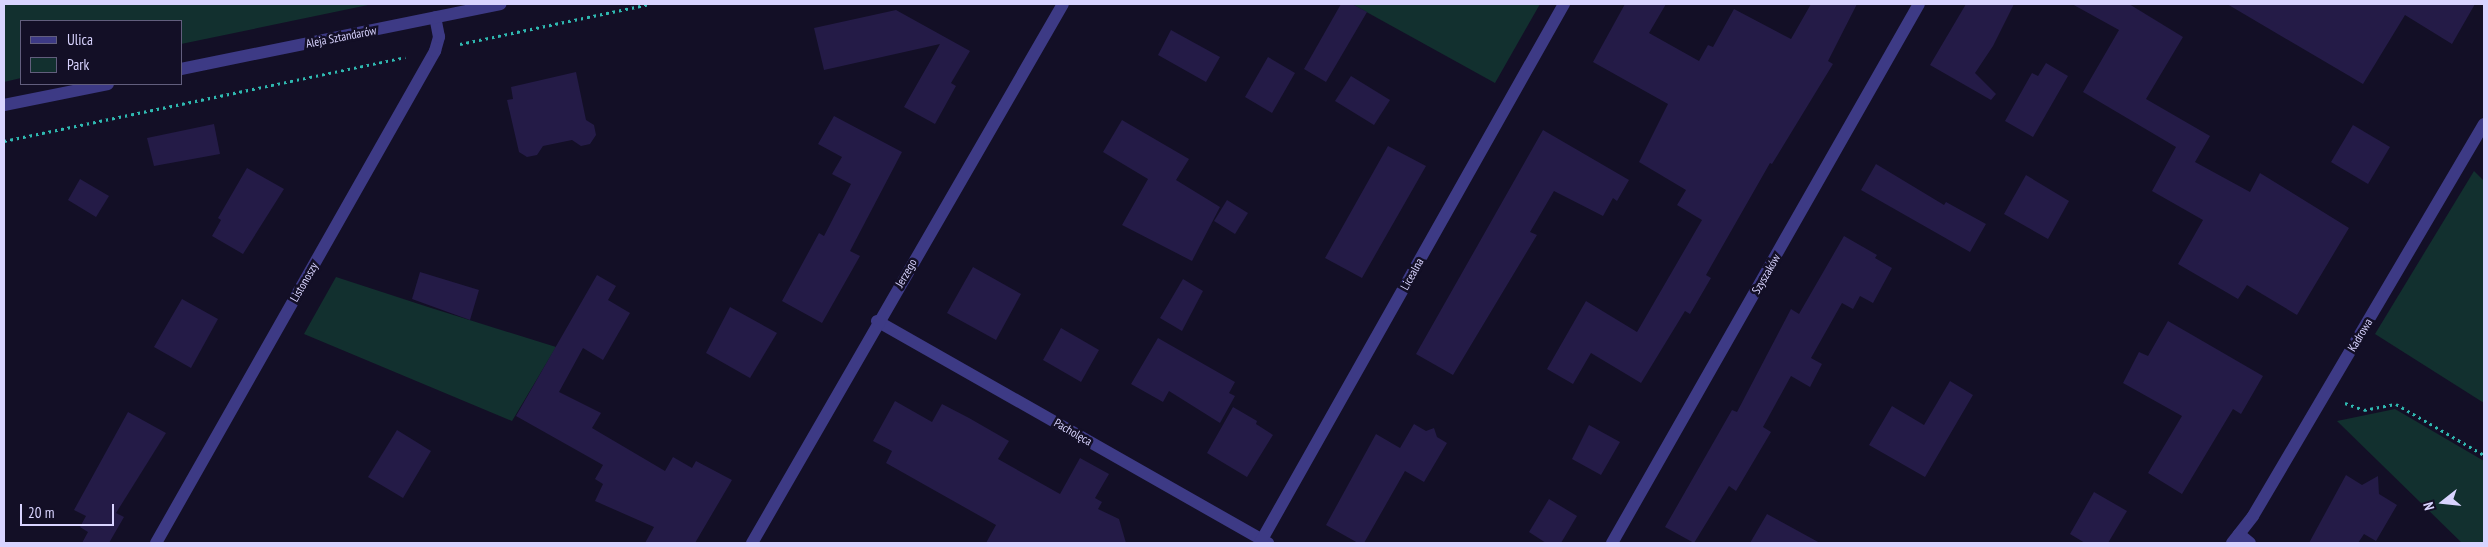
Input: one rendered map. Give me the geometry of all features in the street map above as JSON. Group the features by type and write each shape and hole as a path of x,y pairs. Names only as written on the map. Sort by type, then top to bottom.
{"street":[{"name":"Aleja Sztandarów","path":"182,69 500,4"},
{"name":"Jerzego","path":"752,543 877,321 1063,4"},
{"name":"Licealna","path":"1264,542 1564,4"},
{"name":"Szyszaków","path":"1612,543 1919,4"},
{"name":"Listonoszy","path":"156,543 435,51 438,38 436,17"},
{"path":"4,105 103,85"},
{"name":"Kadrowa","path":"2236,538 2484,124"},
{"name":"Pacholęca","path":"877,321 1264,542"},
{"path":"2236,538 2250,543"}],"path":[{"path":"4,141 650,4"},
{"path":"2340,400 2364,410 2396,404 2484,455"}],"green space":[{"path":"4,4 373,4 182,44 182,20 20,20 20,78 4,82"},
{"path":"1352,4 1540,4 1495,83"},
{"path":"2474,171 2484,181 2484,403 2375,334"},
{"path":"336,277 556,347 512,421 304,334"},
{"path":"2395,409 2484,461 2484,543 2462,543 2337,421"}],"building":[{"path":"1341,4 1352,4 1367,12 1326,82 1304,69"},
{"path":"1625,4 1666,4 1649,33 1699,61 1708,45 1713,47 1734,9 1791,39 1811,4 1857,4 1828,61 1833,64 1772,164 1770,163 1706,275 1711,278 1690,314 1685,311 1641,383 1591,353 1573,384 1547,369 1586,301 1637,332 1702,220 1677,205 1686,190 1639,162 1668,104 1593,62"},
{"path":"1966,4 2014,4 1993,46 1975,73 1996,94 1991,100 1930,65"},
{"path":"2072,4 2129,4 2183,37 2146,99 2210,136 2195,162 2250,192 2260,173 2349,228 2297,315 2247,285 2238,299 2178,264 2203,220 2152,191 2176,147 2083,92 2119,30"},
{"path":"2227,4 2475,4 2452,44 2405,15 2363,84"},
{"path":"896,10 970,51 951,83 956,86 935,124 904,107 940,44 824,70 814,28"},
{"path":"1171,30 1220,57 1206,82 1158,55"},
{"path":"1268,57 1295,73 1272,113 1245,97"},
{"path":"2046,63 2068,76 2033,137 2005,121 2032,73 2038,76"},
{"path":"576,72 586,120 594,125 596,135 590,144 581,146 572,140 543,146 537,155 527,157 519,152 507,100 513,99 511,87"},
{"path":"1351,76 1390,100 1374,125 1335,101"},
{"path":"834,116 902,152 850,251 860,256 822,323 782,301 819,233 824,236 851,184 832,174 842,157 818,144"},
{"path":"1122,120 1189,159 1176,180 1220,207 1192,261 1122,225 1148,179 1103,152"},
{"path":"214,124 220,154 154,166 147,138"},
{"path":"2353,125 2390,147 2368,184 2331,162"},
{"path":"1543,130 1629,180 1617,201 1613,198 1603,216 1554,191 1530,232 1537,235 1453,375 1416,354"},
{"path":"1388,146 1426,166 1362,278 1325,258"},
{"path":"1876,164 1944,205 1946,202 1986,224 1970,252 1861,190"},
{"path":"247,168 284,189 243,254 212,236 221,220 218,218"},
{"path":"2026,175 2069,201 2048,239 2004,214"},
{"path":"80,179 109,196 96,217 68,200"},
{"path":"1227,200 1248,213 1235,234 1214,221"},
{"path":"1844,236 1877,255 1875,258 1892,268 1873,303 1860,296 1853,309 1842,303 1811,358 1822,364 1810,387 1791,376 1763,427 1771,432 1736,491 1729,486 1694,543 1665,527 1732,410 1737,412 1791,309 1799,314"},
{"path":"973,267 1021,294 996,340 947,313"},
{"path":"420,272 479,290 470,320 412,299"},
{"path":"597,275 616,286 608,300 630,313 603,360 583,348 559,392 601,413 592,428 665,471 673,457 692,468 696,461 732,480 695,543 645,543 654,527 595,501 603,484 595,479 603,465 516,416"},
{"path":"1183,279 1203,291 1182,331 1160,318"},
{"path":"182,299 218,319 191,368 154,347"},
{"path":"730,307 777,333 750,378 706,353"},
{"path":"2168,321 2263,376 2241,414 2233,409 2182,494 2148,473 2182,416 2123,383 2139,352 2148,356"},
{"path":"1061,328 1099,350 1081,382 1043,360"},
{"path":"1158,338 1235,382 1229,393 1235,396 1220,423 1169,391 1163,402 1131,384"},
{"path":"1950,381 1973,395 1925,477 1869,445 1892,406 1924,425"},
{"path":"895,401 932,422 942,404 969,418 1009,441 998,459 1060,494 1080,458 1109,474 1095,498 1102,502 1098,509 1119,519 1126,543 986,543 996,525 886,463 892,451 873,441"},
{"path":"1233,407 1257,421 1256,424 1273,435 1247,477 1207,453"},
{"path":"128,412 166,433 116,513 124,517 109,543 82,543 88,532 80,527 86,516 74,510"},
{"path":"1414,424 1426,431 1434,428 1437,437 1447,443 1424,482 1405,471 1364,543 1358,543 1326,525 1376,434 1400,448"},
{"path":"1589,425 1620,442 1601,475 1572,459"},
{"path":"397,430 431,451 403,498 368,477"},
{"path":"2346,475 2362,485 2378,476 2379,494 2397,505 2376,541 2364,534 2358,543 2309,543"},
{"path":"2094,492 2127,511 2108,543 2085,543 2070,534"},
{"path":"1549,499 1577,516 1561,543 1546,543 1529,532"},
{"path":"1767,514 1820,543 1750,543"}]}
